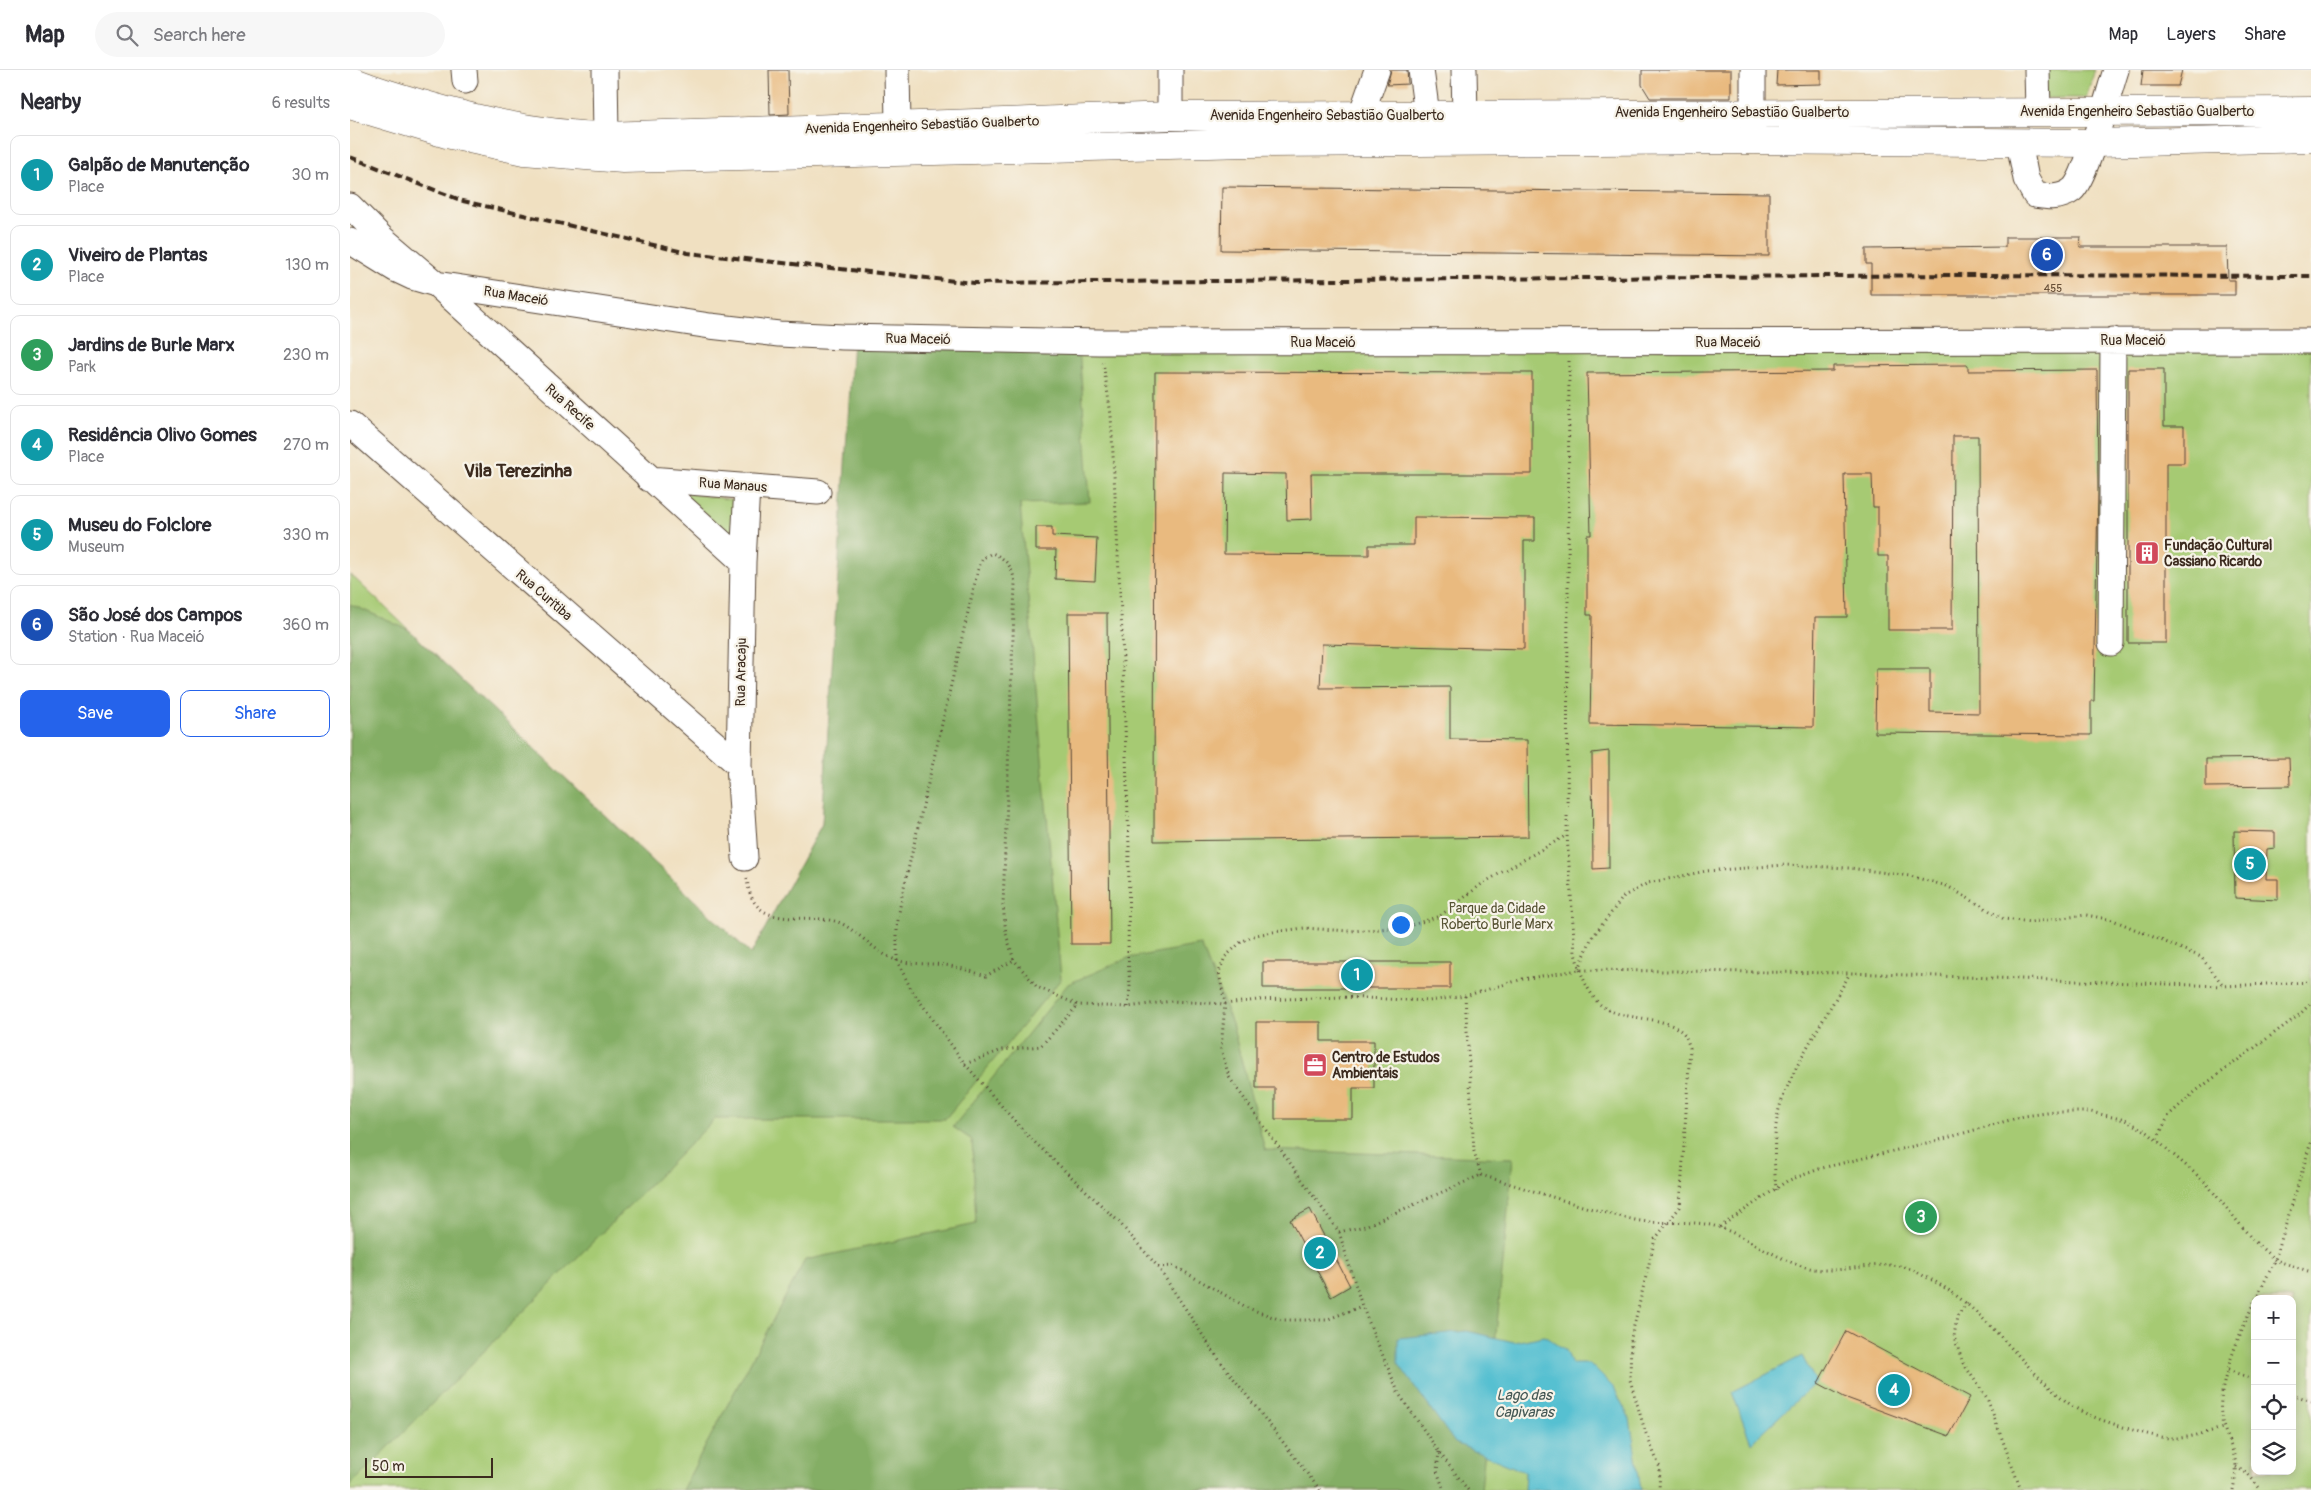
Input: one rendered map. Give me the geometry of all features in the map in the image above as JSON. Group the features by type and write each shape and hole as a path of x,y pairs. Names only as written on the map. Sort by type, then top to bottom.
{"main road":[{"name":"Avenida Engenheiro Sebastião Gualberto","path":"350,80 400,98 485,122 548,133 606,136 1170,116 2038,111 2103,113 2310,106"},
{"name":"Avenida Engenheiro Sebastião Gualberto","path":"350,105 446,134 524,151 623,159 1248,143 1754,140 2093,143 2311,138"}],"street":[{"path":"605,70 606,136"},
{"path":"897,70 898,125"},
{"path":"1170,70 1170,116"},
{"path":"1362,115 1377,70"},
{"path":"1421,70 1427,115"},
{"path":"1464,70 1465,114"},
{"path":"1753,70 1754,140"},
{"path":"2037,70 2038,111"},
{"path":"2019,142 2026,179 2035,195 2061,196 2074,189 2093,143 2116,70"},
{"name":"Rua Recife","path":"350,206 360,218 436,284 649,479 743,562"},
{"name":"Rua Maceió","path":"350,241 412,278 436,284 692,324 779,334 1099,342 2311,341"},
{"path":"2111,642 2113,340"},
{"name":"Rua Curitiba","path":"350,424 739,765"},
{"name":"Rua Manaus","path":"649,479 818,492"},
{"name":"Rua Aracaju","path":"746,858 739,765 743,562 747,486"}],"path":[{"path":"1099,342 1111,415 1122,634 1129,847 1128,958 1130,986 1128,1007"},
{"path":"1569,342 1567,834 1575,953 1579,970 1596,1000 1611,1011 1666,1022 1683,1032 1690,1048 1680,1206 1655,1239 1632,1338 1630,1380 1645,1431 1660,1468 1659,1490"},
{"path":"1320,1490 1217,1357 1158,1268 1118,1222 1026,1134 965,1064 911,990 897,961 897,927 901,900 978,569 983,558 992,554 1003,558 1013,571 1015,584 1003,905 1006,934 1014,960 1037,987 1078,1005 1128,1007 1172,1002 1225,1004 1258,1000 1342,997 1429,1001 1465,996 1523,979 1579,970 1850,973 2223,986 2311,982"},
{"path":"1468,1490 1399,1394 1362,1306 1353,1271 1339,1232 1229,1077 1221,1049 1225,1004 1219,972 1225,957 1241,942 1256,935 1304,928 1349,931 1380,929 1412,925 1440,916 1483,883 1567,834"},
{"path":"746,858 748,891 756,905 775,918 840,923 880,953 897,961 948,965 986,976 1014,960"},
{"path":"1579,970 1591,939 1624,896 1648,883 1706,871 1785,865 1850,868 1910,876 1947,886 2004,919 2031,922 2086,915 2114,920 2201,957 2223,986"},
{"path":"1776,1190 1774,1166 1779,1112 1789,1082 1850,973"},
{"path":"1465,996 1474,1151 1481,1175"},
{"path":"2157,1139 2169,1115 2196,1091 2299,1015 2311,1003"},
{"path":"965,1064 1002,1050 1041,1046 1078,1005"},
{"path":"1720,1227 1800,1175 1822,1168 1944,1139 2024,1116 2055,1112 2091,1112 2126,1120 2157,1139 2205,1182 2252,1238 2275,1260 2311,1272"},
{"path":"2258,1295 2275,1260 2311,1142"},
{"path":"1339,1232 1365,1226 1481,1175 1636,1220 1667,1224 1694,1222 1720,1227 1781,1257 1814,1269 1841,1271 1890,1266 1907,1268 1933,1281 1967,1303 2068,1404 2100,1420 2150,1435 2186,1438 2223,1428"},
{"path":"1158,1268 1174,1266 1248,1308 1281,1320 1326,1320 1362,1306"},
{"path":"1967,1303 1957,1316 1954,1337 1963,1363 1987,1398 2021,1490"},
{"path":"2233,1490 2236,1467 2223,1428 2220,1412 2228,1370 2241,1330 2251,1309"},
{"path":"2228,1370 2251,1379"},
{"path":"2296,1395 2311,1401"},
{"path":"1439,1452 1437,1471 1444,1490"},
{"path":"2236,1467 2248,1474 2261,1490"}],"green space":[{"path":"2043,70 2095,70 2086,98 2044,98"},
{"path":"853,340 1079,347 1090,502 1020,504 1061,979 945,1119 715,1119 350,1486 350,604 409,630 751,954 822,824"},
{"name":"Parque da Cidade Roberto Burle Marx","path":"2311,346 2311,1490 350,1490 350,574 751,954 822,824 854,350"},
{"path":"672,491 742,501 741,542"},
{"path":"1201,945 1232,1024 1265,1150 1513,1158 1481,1490 682,1490 805,1260 976,1224 972,1140 953,1127 1068,984 1128,958"}],"water":[{"name":"Lago das Capivaras","path":"1467,1331 1514,1342 1544,1336 1566,1350 1572,1364 1590,1364 1614,1388 1630,1419 1641,1490 1524,1490 1525,1472 1455,1443 1398,1363 1398,1338"},
{"path":"1802,1356 1816,1382 1751,1443 1732,1392"}],"building":[{"path":"769,70 788,70 789,114 770,115"},
{"path":"1391,70 1407,70 1408,84 1387,85"},
{"path":"1642,70 1731,70 1731,98 1650,98 1642,85"},
{"path":"1777,70 1821,70 1821,84 1776,85"},
{"path":"2143,70 2182,70 2178,86 2141,86"},
{"path":"1222,187 1769,193 1769,256 1221,250"},
{"path":"2005,237 2081,237 2080,247 2227,247 2228,280 2235,280 2235,295 1871,295 1871,264 1866,264 1866,249 2005,247"},
{"path":"1968,365 1968,371 2097,370 2098,492 2094,701 2091,701 2091,735 1875,733 1876,669 1930,669 1930,712 1979,713 1978,436 1953,436 1952,630 1888,630 1888,556 1878,556 1878,507 1873,507 1872,474 1844,474 1847,617 1815,617 1813,727 1590,724 1592,615 1587,615 1587,535 1591,535 1587,373 1833,371 1833,366"},
{"name":"Fundação Cultural Cassiano Ricardo","path":"2128,369 2164,369 2164,426 2184,426 2184,463 2166,463 2166,643 2128,643"},
{"path":"1155,372 1532,373 1532,474 1311,474 1312,519 1287,520 1286,474 1225,473 1224,554 1369,555 1369,545 1414,545 1414,517 1535,518 1535,541 1524,541 1524,649 1322,644 1320,688 1450,687 1450,739 1527,740 1528,837 1154,841"},
{"path":"1036,527 1052,527 1052,536 1097,538 1095,581 1055,579 1056,550 1036,550"},
{"path":"1068,613 1107,613 1110,944 1071,944"},
{"path":"1609,751 1609,868 1593,869 1592,753"},
{"path":"2289,758 2290,786 2206,787 2206,759"},
{"path":"2234,831 2275,832 2275,848 2267,849 2266,879 2278,879 2278,900 2235,898"},
{"path":"1263,962 1450,962 1450,988 1263,988"},
{"name":"Centro de Estudos Ambientais","path":"1256,1022 1321,1022 1321,1041 1374,1041 1374,1088 1353,1088 1353,1119 1275,1119 1275,1088 1256,1088"},
{"path":"1310,1209 1350,1286 1331,1297 1290,1220"},
{"path":"1846,1331 1970,1397 1949,1436 1844,1397 1818,1383"}],"railway":[{"path":"350,157 463,201 688,253 974,283 1955,275 2311,276"}],"place":[{"name":"São José dos Campos","path":"2047,255"},
{"name":"Fundação Cultural Cassiano Ricardo","path":"2147,553"},
{"name":"Museu do Folclore","path":"2250,864"},
{"name":"Galpão de Manutenção","path":"1357,975"},
{"name":"Centro de Estudos Ambientais","path":"1315,1065"},
{"name":"Jardins de Burle Marx","path":"1921,1217"},
{"name":"Viveiro de Plantas","path":"1320,1253"},
{"name":"Residência Olivo Gomes","path":"1894,1390"}],"district":[{"name":"Vila Terezinha","path":"518,471"}]}
